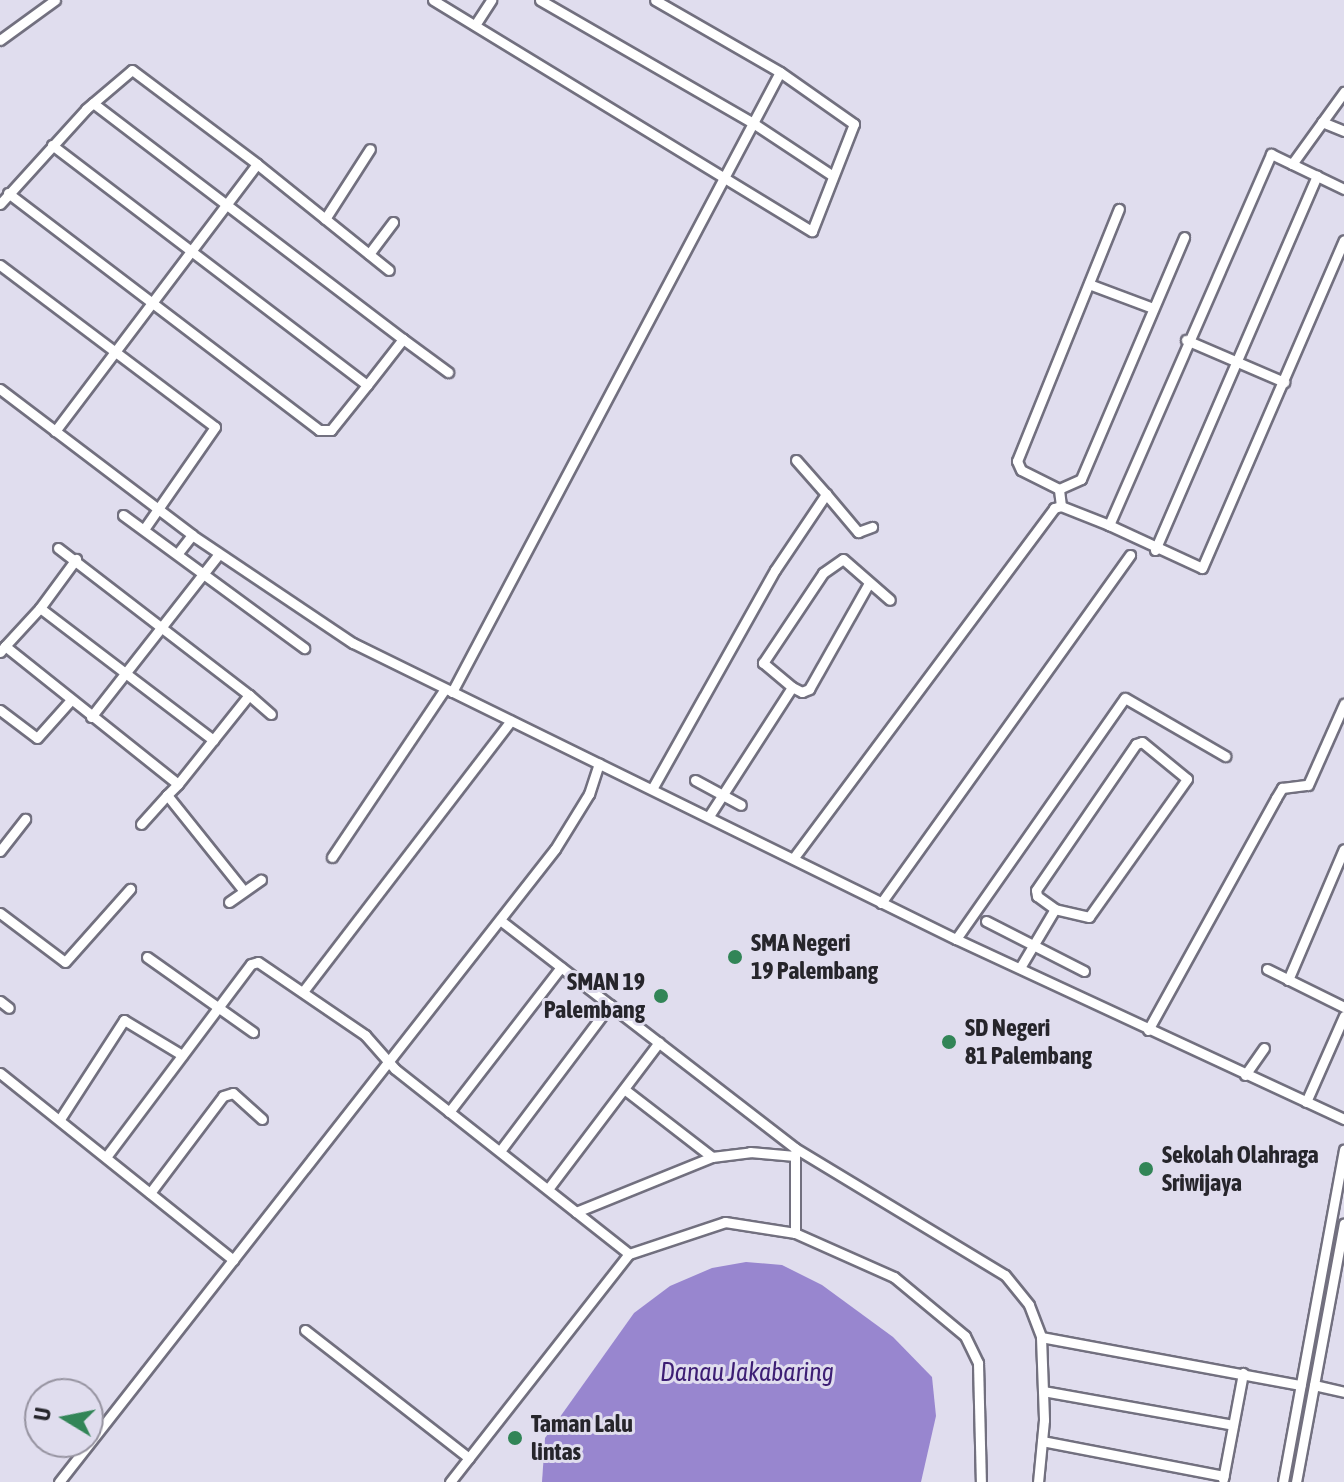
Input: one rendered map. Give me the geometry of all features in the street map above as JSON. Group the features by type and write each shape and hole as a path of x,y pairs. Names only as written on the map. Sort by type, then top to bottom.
{"street":[{"path":"0,40 55,0"},
{"path":"433,0 812,231 854,124 780,72 655,0"},
{"path":"475,25 491,0"},
{"path":"540,0 753,123 833,176"},
{"path":"0,204 93,103 132,70 257,164 389,270"},
{"path":"332,857 448,690 780,72"},
{"path":"1292,164 1344,93"},
{"path":"93,103 225,207 448,372"},
{"path":"1322,122 1344,131"},
{"path":"52,145 367,385"},
{"path":"325,219 370,149"},
{"path":"1109,525 1186,340 1271,154 1344,189"},
{"path":"55,431 257,164"},
{"path":"1155,550 1317,176"},
{"path":"8,193 319,430 331,430 403,339"},
{"path":"1059,489 1021,470 1017,461 1119,209"},
{"path":"369,254 393,222"},
{"path":"1059,489 1081,479 1184,237"},
{"path":"1061,506 1109,525 1196,569 1205,565 1344,240"},
{"path":"0,265 215,427 144,529"},
{"path":"1089,284 1153,308"},
{"path":"1186,340 1284,382"},
{"path":"0,389 192,535 330,630 599,764 795,856 881,903 1344,1119"},
{"path":"796,460 858,532 872,527"},
{"path":"795,856 1061,506 1059,489"},
{"path":"652,789 775,570 826,494"},
{"path":"123,515 304,648"},
{"path":"178,553 192,535"},
{"path":"58,548 162,626 271,714"},
{"path":"91,717 219,554"},
{"path":"881,903 1130,555"},
{"path":"869,583 809,689 802,692 792,687 763,663 823,573 840,558 890,600"},
{"path":"76,559 40,608 2,649 178,784"},
{"path":"40,608 213,740"},
{"path":"709,816 792,687"},
{"path":"141,824 178,784 249,695"},
{"path":"956,939 1125,698 1225,756"},
{"path":"0,710 37,738 70,701"},
{"path":"1148,1030 1282,788 1308,785 1344,704"},
{"path":"305,989 511,721"},
{"path":"1142,742 1187,779 1089,917 1055,909 1037,896 1036,890 1136,744 1142,742"},
{"path":"59,1482 500,920 574,820 599,764"},
{"path":"695,780 741,805"},
{"path":"167,795 244,891"},
{"path":"1,847 25,819"},
{"path":"1288,980 1344,849"},
{"path":"229,902 261,880"},
{"path":"0,913 65,962 130,889"},
{"path":"1021,966 1055,909"},
{"path":"500,920 795,1152 1005,1275 1029,1305 1041,1337 1042,1441 1038,1482"},
{"path":"986,921 1084,971"},
{"path":"147,957 253,1032"},
{"path":"106,1157 253,961 305,989 449,1112 629,1254"},
{"path":"449,1112 561,967"},
{"path":"1267,969 1344,1007"},
{"path":"0,1001 9,1008"},
{"path":"500,1151 610,1005"},
{"path":"1306,1102 1344,1016"},
{"path":"60,1119 124,1020 182,1055"},
{"path":"548,1189 659,1042"},
{"path":"1245,1075 1264,1048"},
{"path":"0,1073 233,1260"},
{"path":"624,1089 712,1157"},
{"path":"150,1193 223,1096 233,1093 262,1119"},
{"path":"1283,1482 1344,1150"},
{"path":"576,1212 712,1157 750,1152 795,1152"},
{"path":"795,1152 795,1233"},
{"path":"450,1482 629,1254 725,1222 795,1233 894,1277 965,1336 978,1363 981,1482"},
{"path":"1296,1482 1344,1223"},
{"path":"305,1330 469,1458"},
{"path":"1041,1337 1301,1385"},
{"path":"1042,1441 1223,1479 1243,1373"},
{"path":"1314,1385 1344,1392"},
{"path":"1043,1391 1233,1425"}],"water":[{"name":"Danau Jakabaring","path":"746,1262 782,1265 822,1285 893,1337 932,1377 936,1416 921,1482 542,1482 545,1438 634,1313 670,1286 712,1268"}],"place":[{"name":"SMA Negeri 19 Palembang","path":"735,957"},
{"name":"SMAN 19 Palembang","path":"661,996"},
{"name":"SD Negeri 81 Palembang","path":"949,1042"},
{"name":"Sekolah Olahraga Sriwijaya","path":"1146,1169"},
{"name":"Taman Lalu lintas","path":"515,1438"}]}
